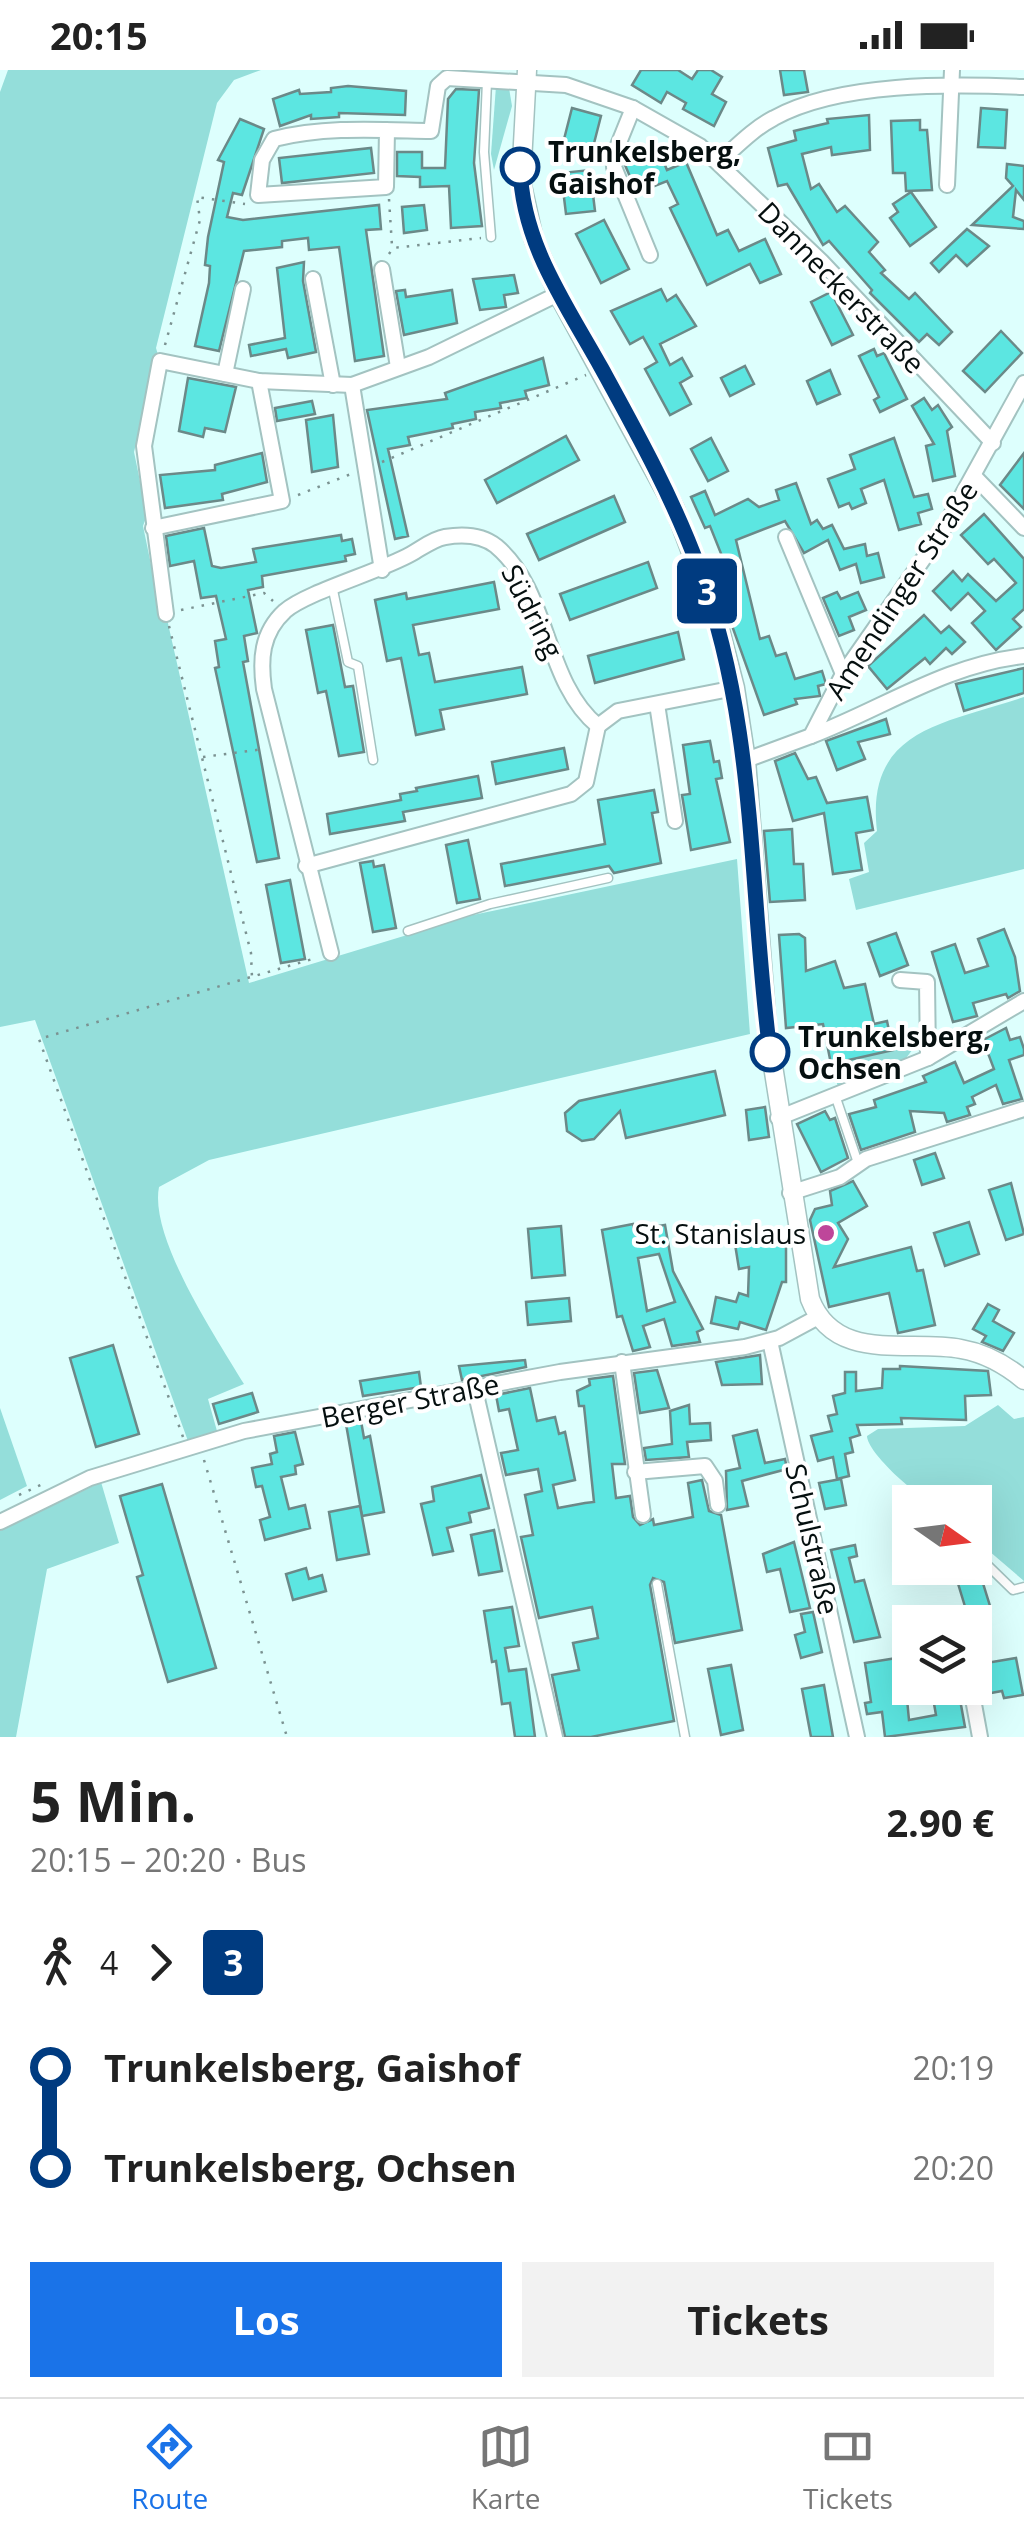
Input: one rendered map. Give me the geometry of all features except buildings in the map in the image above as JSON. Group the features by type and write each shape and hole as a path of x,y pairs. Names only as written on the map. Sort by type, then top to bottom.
{"street":[{"name":"Danneckerstraße","path":"387,130 432,131 438,86 447,78 527,75 633,108 720,161 993,443"},
{"path":"527,75 520,160 525,208 558,294 675,509 709,598 735,688 746,760 753,890 778,1118 808,1290 818,1317 852,1340 962,1349 990,1358 1024,1380"},
{"path":"720,161 758,128 795,108 952,78 1024,87"},
{"path":"947,184 952,78"},
{"path":"633,108 614,154 614,167 650,254"},
{"path":"309,130 387,130 386,187 258,195 262,160 274,139 309,130"},
{"path":"382,269 398,367"},
{"path":"313,279 333,385"},
{"path":"225,374 243,289"},
{"path":"166,614 144,446 160,360 259,381 352,384 429,358 558,294"},
{"path":"154,528 282,501 259,381"},
{"name":"Amendinger Straße","path":"811,736 843,674 940,536 1024,383"},
{"path":"352,384 362,470 382,570"},
{"path":"974,476 1024,528"},
{"name":"Südring","path":"286,610 382,570 440,538 468,534 493,543 517,571 583,714 598,726"},
{"path":"786,537 843,674"},
{"path":"286,610 266,638 260,659 277,746 331,953"},
{"path":"746,760 870,713 899,692 984,660 1024,656"},
{"path":"306,866 572,794 586,782 598,726 618,711 735,688"},
{"path":"657,704 675,822"},
{"path":"900,980 927,982 928,1058"},
{"path":"778,1118 928,1058 1024,1001"},
{"path":"790,1193 840,1177 858,1163 1023,1112"},
{"name":"Berger Straße","path":"0,1522 90,1478 275,1424 622,1362 770,1341 818,1317"},
{"name":"Schulstraße","path":"770,1341 856,1737"},
{"path":"622,1362 643,1515"},
{"path":"475,1390 555,1737"},
{"path":"635,1472 705,1466 715,1481 718,1505"},
{"path":"973,1705 980,1737"}],"lane":[{"path":"488,76 484,152 491,237"},
{"path":"333,590 348,662 358,666 373,760"},
{"path":"408,931 490,904 608,878"},
{"path":"836,1098 858,1163"},
{"path":"992,1570 1013,1590 1024,1586"},
{"path":"657,1584 685,1737"}],"path":[{"path":"382,269 392,248 386,187"},
{"path":"160,360 200,220 197,196 242,204 258,195"},
{"path":"392,248 491,237"},
{"path":"282,501 592,372"},
{"path":"252,980 251,953 166,614 264,593 286,610"},
{"path":"201,757 277,746"},
{"path":"288,1737 193,1446 39,1038 252,980 331,953"}],"shaded area":[{"path":"8,70 261,70 234,80 217,103 134,452 147,515 143,526 161,613 167,619 249,983 473,915 737,859 750,1034 209,1160 159,1187 164,1233 174,1260 244,1384 208,1399 217,1431 188,1441 35,1020 0,1027 0,92"},
{"path":"496,86 509,88 512,106 494,170 491,154"},
{"path":"1024,697 1024,869 856,910 849,879 869,872 864,843 877,831 877,797 884,770 897,750 940,724"},
{"path":"916,1045 903,1062 839,1090 831,1064 892,1050 892,1046"},
{"path":"998,1405 1014,1419 1024,1417 1024,1581 992,1554 992,1485 907,1485 875,1453 867,1436 878,1429 965,1426"},
{"path":"0,1408 27,1486 0,1500"},
{"path":"101,1482 119,1543 47,1569 16,1737 0,1737 0,1531"}],"bus line":[{"name":"3","path":"520,167 525,208 540,256 675,509 729,662 746,760 753,890 770,1052"}],"place":[{"name":"Trunkelsberg, Gaishof","path":"520,167"},
{"name":"Trunkelsberg, Ochsen","path":"770,1052"},
{"name":"St. Stanislaus","path":"826,1233"}]}
